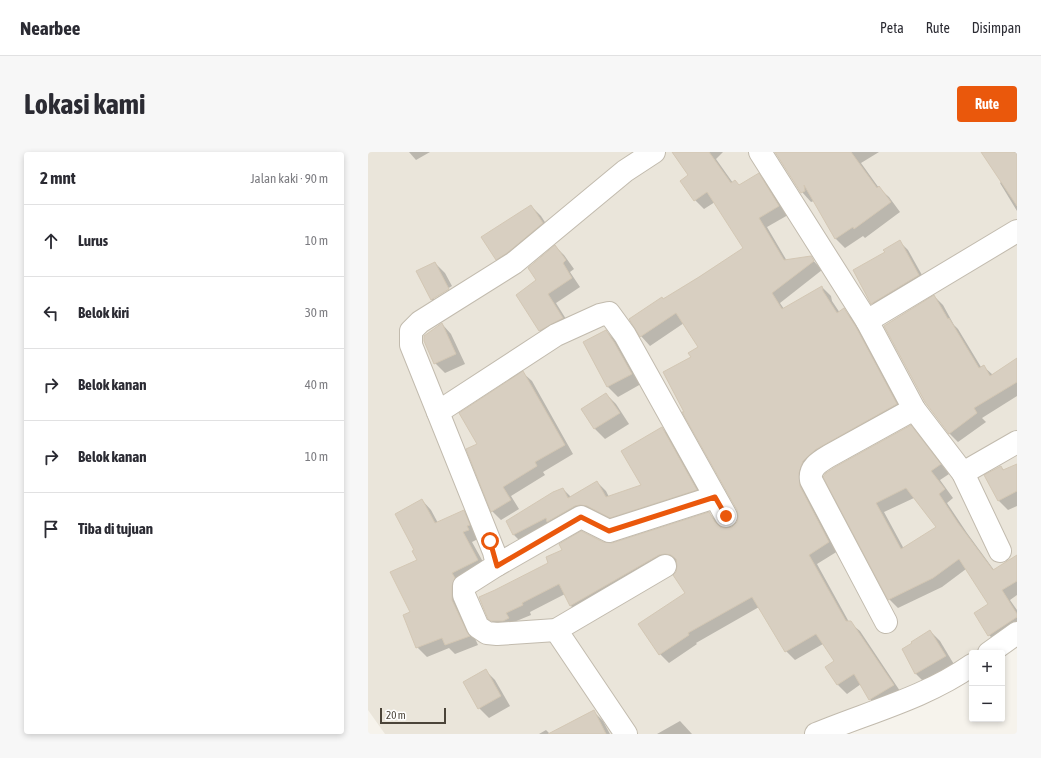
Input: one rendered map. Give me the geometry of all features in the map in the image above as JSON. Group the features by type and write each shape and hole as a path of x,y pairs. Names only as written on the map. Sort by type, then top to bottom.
{"street":[{"path":"497,566 490,541 411,345 411,332 420,322 514,263 625,171 654,152"},
{"path":"760,152 866,321 914,409 963,473 1000,551"},
{"path":"866,321 1017,231"},
{"path":"438,412 556,335 600,315 609,313 625,335 726,516"},
{"path":"886,622 811,480 810,474 819,462 914,409"},
{"path":"963,473 1017,442"},
{"path":"665,566 556,630 497,634 487,633 478,627 464,595 464,586 581,517 609,531 715,497"},
{"path":"556,630 626,734"},
{"path":"993,650 1017,633"},
{"path":"816,734 844,722 925,693 969,667"}],"shaded area":[{"path":"368,152 1017,152 1017,644 1005,651 969,650 969,673 828,722 804,734 385,734 368,710"}],"building":[{"path":"672,152 709,152 731,183 735,180 739,185 759,173 779,206 759,218 784,260 811,256 814,261 772,293 782,309 822,286 823,291 837,313 844,308 856,327 897,404 815,450 803,461 799,473 800,486 829,542 809,555 846,621 851,621 894,685 869,700 854,674 837,685 825,667 834,661 816,634 785,652 752,597 688,633 689,635 659,655 638,624 685,593 673,575 676,572 677,566 676,559 671,555 659,555 570,606 559,584 506,613 509,618 503,621 491,621 488,619 479,597 548,563 546,557 562,550 559,544 581,531 603,542 612,543 709,512 720,527 732,527 737,522 737,510 682,412 684,412 663,372 691,357 688,353 698,347 676,313 640,337 629,319 662,297 663,299 699,277 743,248 707,192 694,201 680,181 688,175"},
{"path":"775,152 851,152 877,188 879,186 891,202 854,229 853,227 835,239 804,185 805,191 801,193"},
{"path":"981,152 1017,152 1017,206"},
{"path":"531,205 543,223 507,253 496,260 481,237"},
{"path":"900,240 919,275 871,304 853,270 885,252 883,250"},
{"path":"555,245 566,260 563,263 572,278 548,294 563,318 539,331 516,295 536,280 528,268"},
{"path":"435,262 449,289 431,300 416,271"},
{"path":"934,295 979,368 984,365 990,376 1017,358 1017,382 974,408 977,413 949,434 925,402 884,326"},
{"path":"442,323 456,354 434,364 424,341 424,336"},
{"path":"606,330 632,374 607,387 583,342"},
{"path":"523,371 565,445 535,462 537,466 503,487 511,500 491,512 466,449 477,444 459,413"},
{"path":"606,393 620,413 594,429 581,409"},
{"path":"911,425 941,464 931,471 945,489 939,494 958,523 993,570 1017,555 1017,581 1002,590 1017,614 1017,617 988,636 974,613 988,604 959,559 933,578 888,600 823,477 835,467","holes":["906,488 936,527 901,549 876,503"]},
{"path":"662,427 697,490 610,518 587,506 575,506 547,522 546,518 513,535 506,521 553,492 563,488 568,498 597,481 606,497 641,485 621,451"},
{"path":"1017,464 1017,491 998,501 984,475 1001,466 1003,470"},
{"path":"422,499 435,523 464,510 470,525 467,526 469,530 463,532 478,560 452,573 455,578 452,586 452,600 470,636 445,645 442,638 416,648 403,615 410,612 390,572 417,560 412,551 414,550 395,514"},
{"path":"930,630 946,656 915,674 902,649"},
{"path":"486,669 501,696 478,709 463,682"},
{"path":"594,710 606,734 548,734"}],"route":[{"path":"490,541 497,566 581,517 609,531 715,497 726,516"}]}
